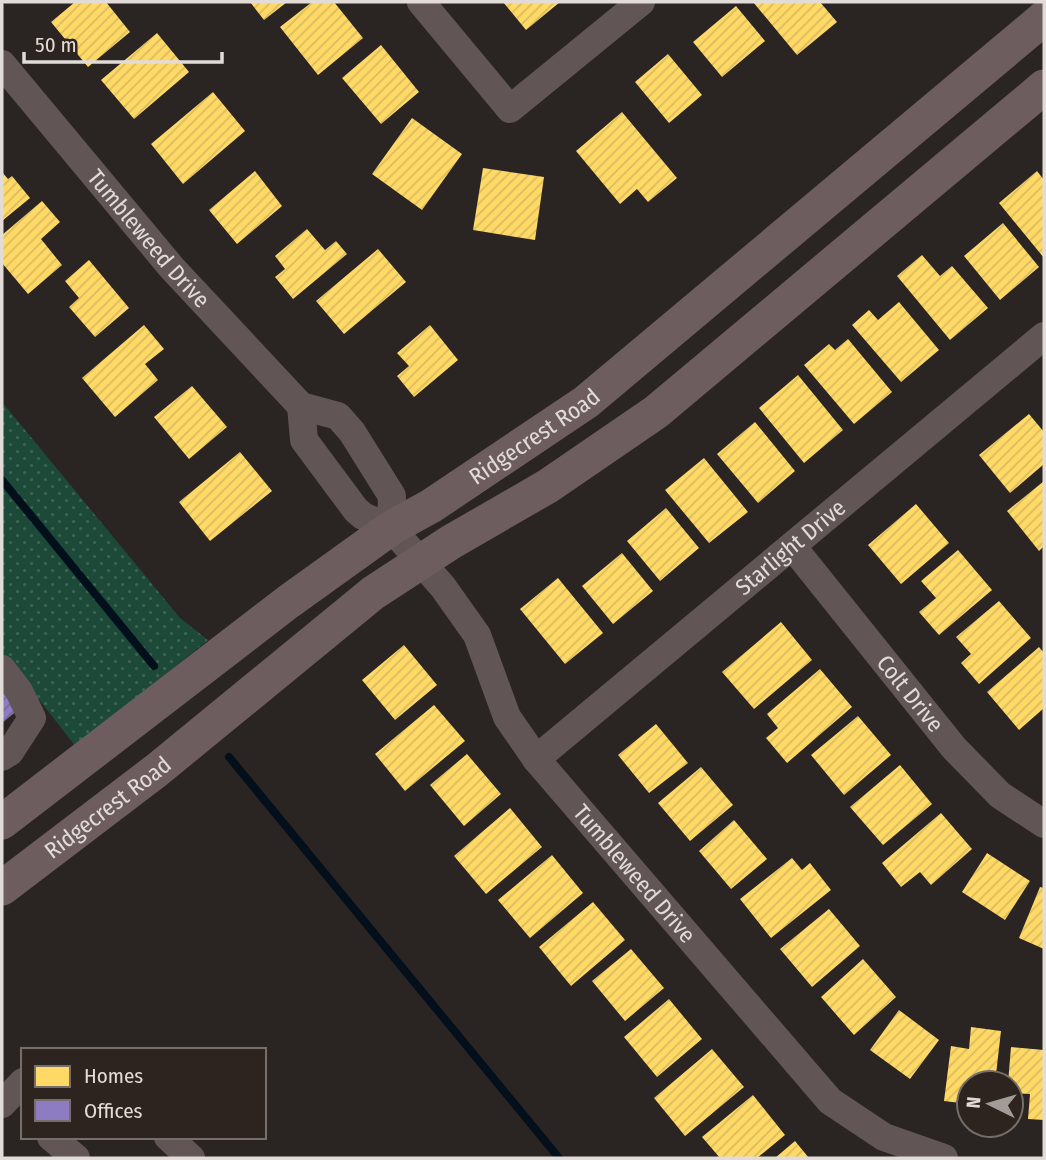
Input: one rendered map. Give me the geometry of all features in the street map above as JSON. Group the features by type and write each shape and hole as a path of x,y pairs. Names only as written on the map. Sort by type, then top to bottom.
{"main road":[{"name":"Ridgecrest Road","path":"2,822 288,602 391,528 431,506 586,402 1044,18"},
{"name":"Ridgecrest Road","path":"2,888 158,770 373,593 421,561 548,486 656,412 1044,87"}],"street":[{"path":"421,2 510,109 641,2"},
{"name":"Tumbleweed Drive","path":"2,64 172,268 301,406 304,440 356,510 362,516 391,528 443,587 477,635 507,717 536,759 830,1101 884,1137 944,1158"},
{"name":"Starlight Drive","path":"536,759 1041,344"},
{"path":"301,406 338,416 352,432 391,496 391,528"},
{"name":"Colt Drive","path":"792,546 954,748 1000,795 1044,824"},
{"path":"2,670 19,691 32,719 10,752 2,757"},
{"path":"53,1139 76,1158"},
{"path":"170,1139 191,1158"}],"green space":[{"path":"2,402 180,618 208,640 76,747 2,652"}],"building: Homes":[{"path":"75,2 106,2 130,32 88,67 51,22"},
{"path":"250,2 287,2 264,20"},
{"path":"312,2 334,2 363,38 318,75 280,27"},
{"path":"503,2 560,2 526,30"},
{"path":"753,2 820,2 837,22 797,55"},
{"path":"736,6 765,41 722,77 693,42"},
{"path":"157,33 189,72 134,119 101,80"},
{"path":"381,45 419,92 381,124 342,78"},
{"path":"668,54 702,95 669,123 635,82"},
{"path":"213,92 245,131 183,184 151,144"},
{"path":"622,112 677,178 648,202 637,189 620,204 576,151"},
{"path":"412,118 462,154 422,210 372,174"},
{"path":"483,168 544,177 535,240 473,230"},
{"path":"255,171 282,206 237,244 209,210"},
{"path":"1037,171 1044,180 1044,258 999,203"},
{"path":"2,172 8,179 12,176 30,198 2,221"},
{"path":"42,201 60,222 41,239 62,265 28,294 2,263 2,235"},
{"path":"1003,223 1039,267 1000,300 964,256"},
{"path":"307,229 325,250 336,241 347,254 293,299 275,277 285,269 275,256"},
{"path":"378,249 406,282 344,334 316,301"},
{"path":"922,255 940,276 952,266 988,308 950,340 897,276"},
{"path":"89,260 129,308 95,337 69,307 79,298 65,281"},
{"path":"899,302 939,350 901,382 852,325 869,310 878,320"},
{"path":"144,325 164,349 145,364 158,380 115,417 82,378"},
{"path":"430,325 458,360 414,397 397,376 409,366 397,353"},
{"path":"848,339 892,392 854,424 804,365 829,344 835,350"},
{"path":"798,375 843,430 804,463 759,408"},
{"path":"192,386 227,427 189,459 154,417"},
{"path":"1029,414 1044,432 1044,464 1010,493 979,455"},
{"path":"755,422 795,471 758,503 717,454"},
{"path":"240,452 272,491 210,541 179,502"},
{"path":"704,458 748,512 709,543 665,490"},
{"path":"1044,481 1044,546 1039,551 1007,511"},
{"path":"916,504 949,543 901,584 868,545"},
{"path":"666,508 699,548 660,581 627,541"},
{"path":"958,550 992,590 939,635 919,612 936,598 921,581"},
{"path":"622,553 653,591 613,624 582,586"},
{"path":"558,578 603,633 565,664 520,609"},
{"path":"999,601 1031,638 979,684 961,663 971,654 956,637"},
{"path":"781,622 812,660 754,709 722,672"},
{"path":"404,645 437,685 395,720 362,680"},
{"path":"1039,647 1044,653 1044,708 1019,730 987,692"},
{"path":"820,669 852,707 787,763 766,738 778,728 767,714"},
{"path":"434,705 465,741 405,791 375,754"},
{"path":"858,716 891,755 844,795 811,755"},
{"path":"656,724 688,763 649,793 618,755"},
{"path":"467,754 501,794 464,826 430,785"},
{"path":"900,765 932,804 883,845 850,807"},
{"path":"701,767 733,805 690,841 658,803"},
{"path":"510,808 542,847 486,894 454,856"},
{"path":"941,813 972,849 931,885 920,872 901,887 882,863"},
{"path":"734,820 767,859 731,889 699,851"},
{"path":"987,853 1030,881 1005,920 962,892"},
{"path":"552,855 583,893 530,938 498,900"},
{"path":"792,858 802,870 810,863 831,890 771,938 740,899"},
{"path":"1040,887 1044,888 1044,949 1019,938"},
{"path":"593,902 625,940 571,986 539,947"},
{"path":"829,909 860,946 812,987 780,949"},
{"path":"631,949 664,988 625,1021 592,981"},
{"path":"863,959 896,997 854,1035 821,997"},
{"path":"669,999 702,1039 657,1077 624,1037"},
{"path":"899,1010 939,1040 910,1079 870,1050"},
{"path":"971,1027 1001,1031 997,1069 955,1069 955,1102 944,1101 951,1046 969,1049"},
{"path":"1011,1047 1044,1050 1044,1120 1028,1119 1030,1094 1025,1094 1025,1069 1009,1069"},
{"path":"712,1049 744,1087 685,1136 654,1098"},
{"path":"753,1095 785,1135 757,1158 720,1158 702,1137"},
{"path":"795,1141 809,1158 775,1158"}],"building: Offices":[{"path":"2,688 19,709 2,723"}],"waterway":[{"path":"2,480 154,666"},
{"path":"229,757 559,1158"}]}
